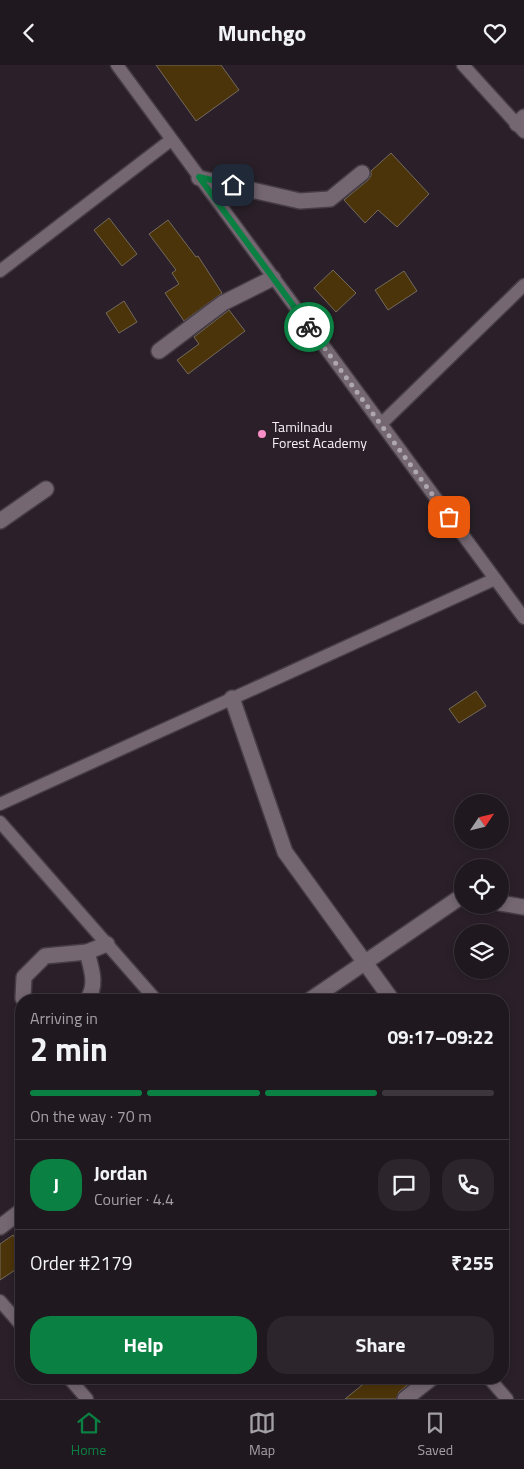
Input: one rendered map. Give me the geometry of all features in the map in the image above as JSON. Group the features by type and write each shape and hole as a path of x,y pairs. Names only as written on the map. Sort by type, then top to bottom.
{"street":[{"path":"199,177 300,201 330,199 362,173"},
{"path":"159,351 223,303 273,278"},
{"path":"0,521 46,489"},
{"path":"232,698 285,852 388,994"},
{"path":"319,994 454,901"},
{"path":"509,904 524,907"},
{"path":"23,994 24,977 45,956 87,951 107,944"},
{"path":"87,951 93,977 92,994"},
{"path":"0,1227 15,1216"},
{"path":"405,1399 424,1384"}],"lane":[{"path":"117,65 524,618"},
{"path":"463,65 522,125"},
{"path":"0,271 171,139"},
{"path":"381,424 524,285"},
{"path":"0,804 495,579"},
{"path":"0,822 151,994"},
{"path":"0,1301 15,1318"},
{"path":"74,1384 87,1399"},
{"path":"494,1384 507,1399"}],"building":[{"path":"156,65 221,65 239,90 196,121"},
{"path":"391,153 429,194 397,227 378,210 365,223 344,200 368,180 371,176 371,171"},
{"path":"109,218 137,254 122,266 94,230"},
{"path":"168,220 196,257 198,256 222,293 184,321 165,293 179,284 172,273 176,270 149,234"},
{"path":"333,270 356,293 336,312 314,288"},
{"path":"404,271 417,291 388,310 375,290"},
{"path":"124,301 137,322 119,333 106,313"},
{"path":"229,310 245,331 188,374 177,360 199,344 194,337"},
{"path":"476,691 486,706 459,723 449,709"},
{"path":"13,1235 15,1238 15,1270 0,1280 0,1244"},
{"path":"363,1384 409,1384 399,1392 396,1399 345,1399"}],"way so far":[{"path":"309,327 449,517"}],"place":[{"name":"Tamilnadu Forest Academy","path":"262,434"}],"route":[{"path":"233,185 199,177 309,327"}]}
